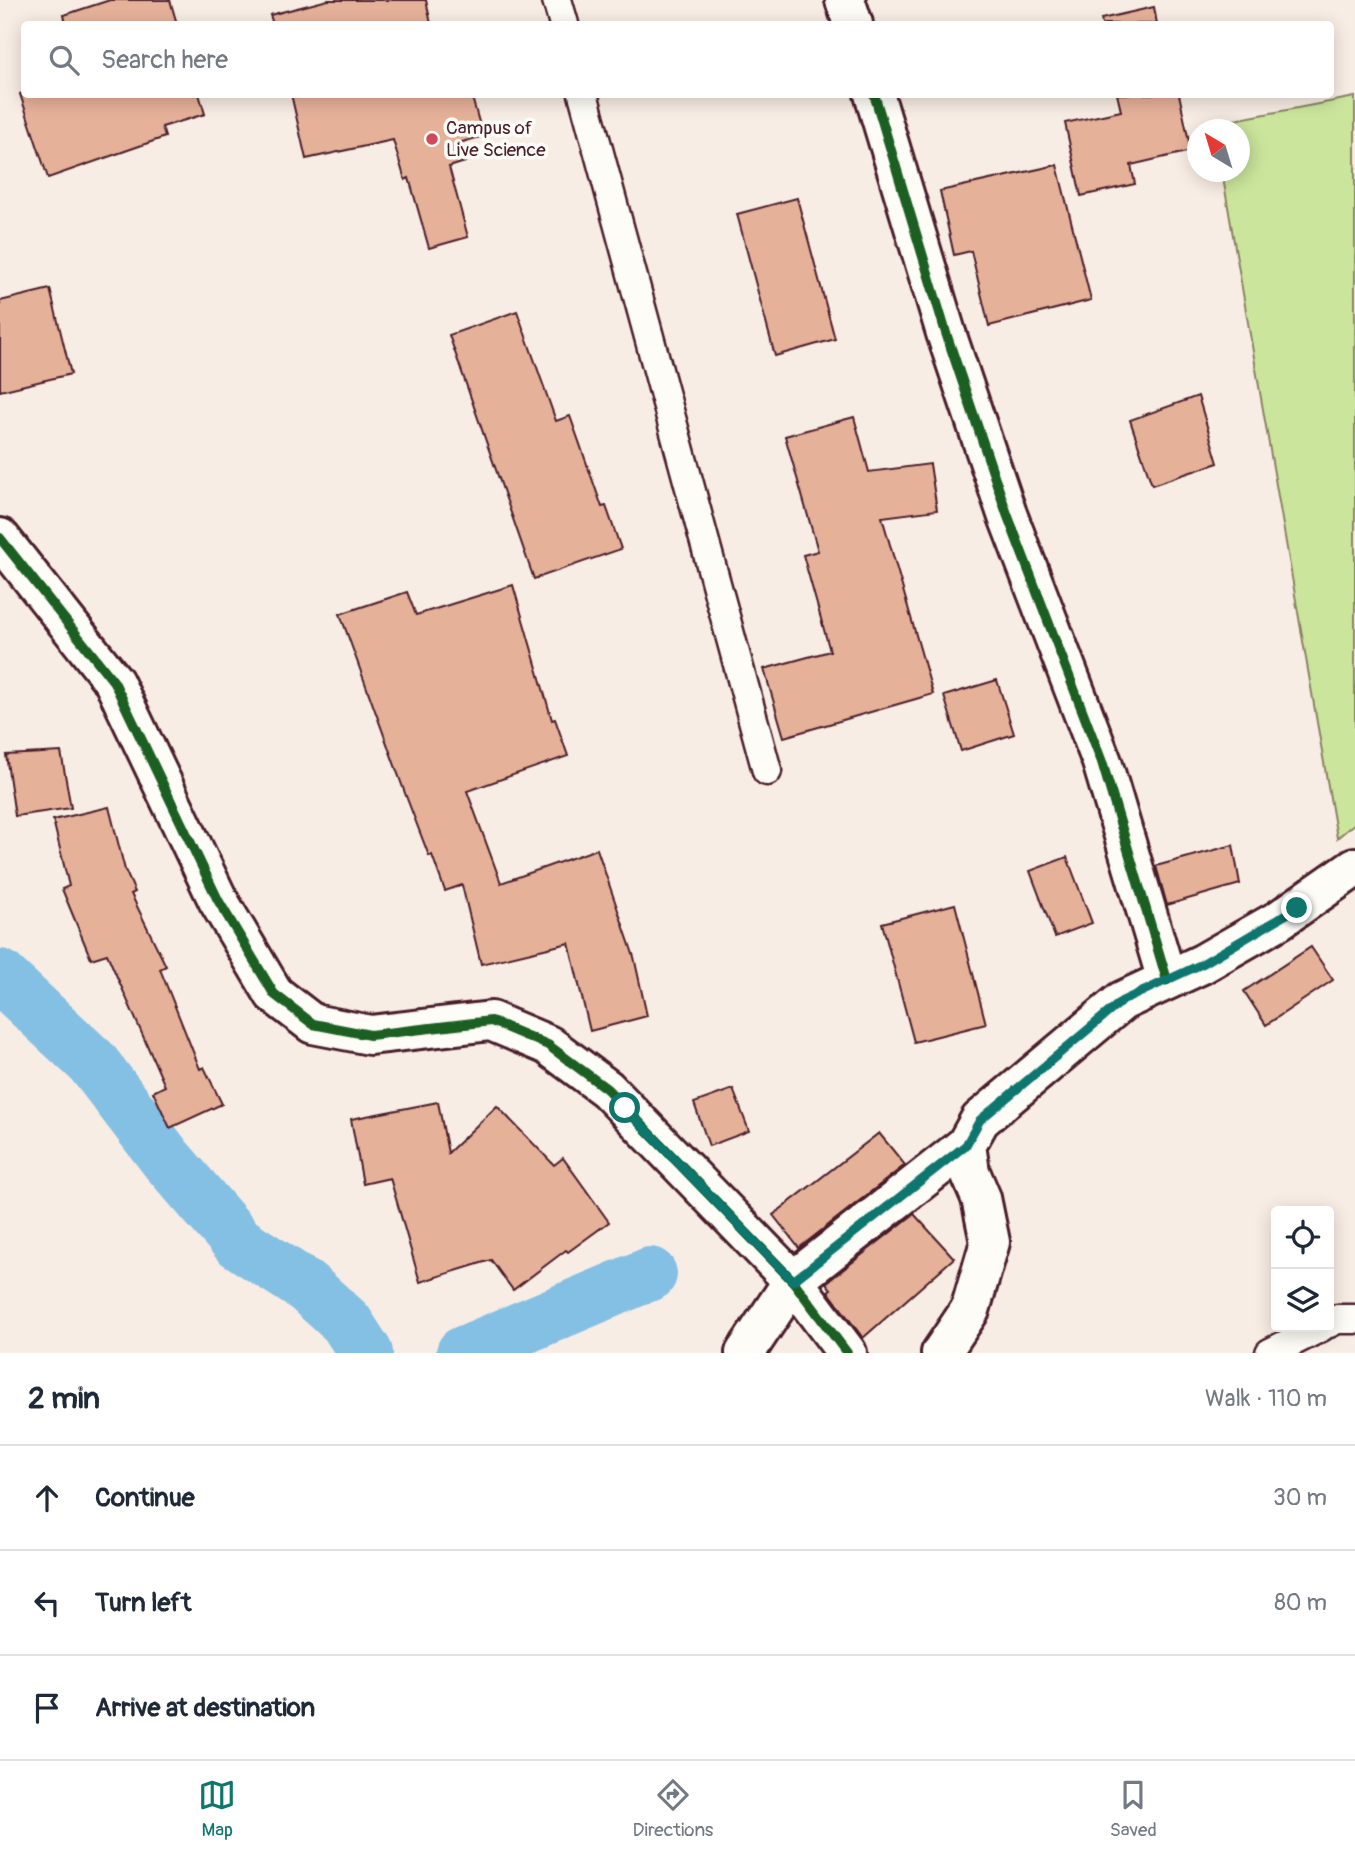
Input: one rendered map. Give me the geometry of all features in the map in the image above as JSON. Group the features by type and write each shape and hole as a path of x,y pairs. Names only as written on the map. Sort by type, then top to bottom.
{"street":[{"path":"845,0 852,21"},
{"path":"875,98 942,320 1007,514 1102,762 1167,980"},
{"path":"0,537 114,682 218,900 274,994 313,1024 370,1035 491,1021 548,1045 607,1089 793,1281 847,1353"},
{"path":"745,1353 793,1281 966,1145 980,1120 1122,1001 1202,964 1279,920 1355,867"},
{"path":"941,1353 970,1310 990,1242 981,1198 970,1172 966,1145"}],"lane":[{"path":"557,0 563,21"},
{"path":"584,98 767,771"},
{"path":"1334,1320 1355,1319"},
{"path":"1270,1353 1311,1332"}],"green space":[{"path":"1355,97 1355,823 1337,838 1224,182 1250,182 1250,119 1239,119"}],"building":[{"path":"110,0 170,0 176,21 65,21 64,15"},
{"path":"328,0 426,0 430,21 272,21 270,15"},
{"path":"1154,7 1156,21 1101,21"},
{"path":"21,98 200,98 205,114 162,127 165,137 48,178"},
{"path":"292,98 472,98 483,136 459,143 465,162 449,167 468,237 429,248 409,178 405,180 393,140 306,159"},
{"path":"1118,98 1180,98 1187,132 1187,152 1131,165 1135,184 1081,196 1065,123 1121,111"},
{"path":"1057,165 1091,300 989,326 971,251 954,255 940,191"},
{"path":"797,198 835,339 775,356 737,214"},
{"path":"50,289 71,374 0,391 0,301"},
{"path":"517,311 556,421 570,416 602,507 606,506 621,549 534,579 449,335"},
{"path":"1198,396 1218,463 1152,485 1130,420"},
{"path":"854,417 869,472 930,464 937,510 882,517 933,694 784,737 764,669 830,651 803,555 818,551 785,436"},
{"path":"513,585 552,720 555,719 568,756 467,791 501,883 597,849 634,957 647,1016 590,1031 569,943 481,964 462,885 445,891 432,855 429,856 340,614 407,592 416,615"},
{"path":"997,680 1014,734 961,751 944,696"},
{"path":"61,752 71,808 15,816 6,755"},
{"path":"109,807 125,870 135,892 131,894 166,966 160,969 200,1069 204,1067 222,1104 170,1128 153,1092 165,1086 107,954 91,959 62,889 69,886 53,820"},
{"path":"1233,845 1240,884 1167,905 1156,866"},
{"path":"1067,857 1092,923 1055,937 1030,871"},
{"path":"955,904 986,1024 914,1042 882,923"},
{"path":"1311,947 1333,980 1266,1025 1244,991"},
{"path":"733,1089 749,1131 709,1146 694,1103"},
{"path":"438,1102 448,1153 497,1106 554,1165 563,1158 609,1222 513,1290 491,1260 420,1282 390,1178 363,1184 351,1119"},
{"path":"879,1133 905,1165 799,1248 773,1215"},
{"path":"914,1214 954,1258 863,1338 828,1291 831,1289 826,1283"}],"waterway":[{"path":"0,976 92,1062 167,1160 238,1242 307,1287 346,1322 366,1353"},
{"path":"463,1353 650,1274"}],"cycle path":[{"path":"875,98 946,333 1007,514 1102,762 1167,980"},
{"path":"0,538 114,682 218,900 274,994 313,1024 370,1035 491,1021 548,1045 607,1089 793,1281 847,1353"}],"place":[{"name":"Campus of Live Science","path":"432,139"}],"route":[{"path":"625,1108 793,1281 966,1145 980,1120 1122,1001 1202,964 1297,908"}]}
